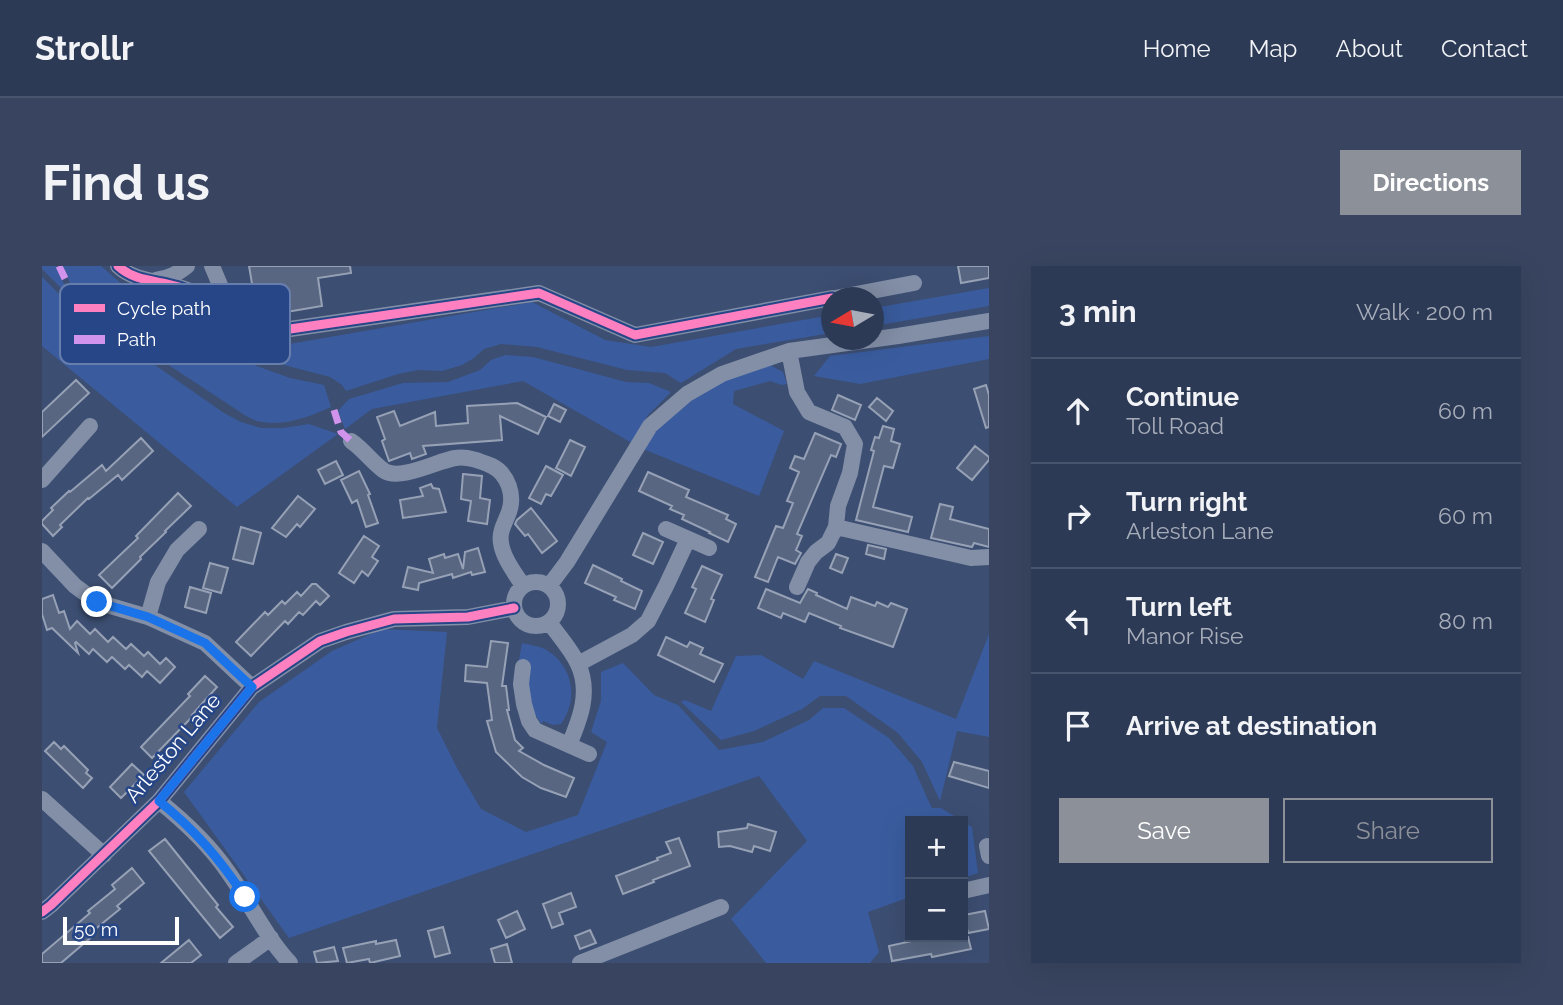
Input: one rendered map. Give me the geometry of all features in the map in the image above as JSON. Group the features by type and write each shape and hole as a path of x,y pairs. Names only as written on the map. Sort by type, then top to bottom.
{"street":[{"path":"118,266 138,278 168,284"},
{"path":"156,280 169,278 187,266"},
{"path":"212,266 220,284"},
{"path":"884,289 914,283"},
{"path":"290,329 538,293 635,335 821,300"},
{"path":"549,586 567,562 650,426 682,397 722,374 789,351 989,321"},
{"path":"789,351 797,392 809,412 845,428 855,444 850,473 838,506 836,527 828,543 808,562 797,587"},
{"path":"42,480 90,426"},
{"path":"351,441 385,472 400,475 457,458 470,458 497,468 505,476 510,499 510,511 500,533 500,545 523,586"},
{"path":"836,527 971,558 989,557"},
{"path":"148,617 164,571 177,550 199,529"},
{"path":"666,529 709,548"},
{"path":"578,664 632,635 648,621 688,539"},
{"path":"42,551 75,586 97,602 148,617 205,643 252,687"},
{"path":"536,582 549,586 557,597 554,617 549,622 530,626 519,619 514,608 515,595 523,586 536,582"},
{"name":"Arleston Lane","path":"42,912 159,801 252,687 320,641 394,619 468,617 514,608"},
{"path":"549,622 578,664 583,683 584,700 580,719 569,745"},
{"path":"523,667 524,705 535,730 589,754"},
{"path":"159,801 200,836 227,869 287,960"},
{"path":"45,804 104,855"},
{"path":"968,890 989,885"},
{"path":"580,963 721,907"},
{"path":"236,963 271,938"}],"shaded area":[{"path":"42,266 56,266 64,284 60,284 60,287"},
{"path":"63,266 101,266 122,284 70,284"},
{"path":"42,277 60,295 60,361 42,346"},
{"path":"989,288 989,306 884,324 884,306"},
{"path":"532,302 605,340 651,347 821,317 821,335 736,349 681,383 665,373 627,370 537,347 501,344 484,349 462,365 442,371 418,370 398,374 346,391 330,377 280,364 290,364 290,344"},
{"path":"989,336 989,359 860,384 814,376 830,356"},
{"path":"505,355 533,357 626,382 649,383 671,392 648,415 632,443 523,381 372,409 345,429 338,411 349,399 403,383 448,382 480,370 491,360"},
{"path":"64,364 153,364 241,422 261,428 309,424 338,434 237,507"},
{"path":"167,364 251,364 290,378 324,385 331,407 280,423 260,422 246,416"},
{"path":"768,364 783,372 787,384 770,381 734,391 733,404 784,431 759,496 643,449 664,422 690,400 727,379"},
{"path":"382,629 447,632 437,728 481,809 526,832 578,815 607,742 591,732 601,701 601,672 623,663 654,695 678,705 719,750 763,742 809,720 823,708 844,708 889,738 913,766 932,808 941,808 954,816 905,816 905,899 868,912 879,952 870,963 766,963 731,919 807,841 759,776 289,938 184,792 259,702 332,651"},
{"path":"989,634 989,737 957,731 940,801 922,762 898,733 846,696 820,696 802,709 754,731 721,740 681,702 685,700 711,711 736,656 761,655 803,679 814,661 956,719"},
{"path":"522,643 548,651 557,658 568,675 571,685 570,705 561,724 553,725 543,721 542,724 533,710 529,694 529,661 519,660"},
{"path":"968,825 972,827 978,873 968,876"}],"building":[{"path":"249,266 350,266 351,273 318,278 322,306 290,311 290,284 252,284"},
{"path":"958,266 989,266 989,278 961,283"},
{"path":"76,380 89,393 42,437 42,412"},
{"path":"986,385 989,395 989,427 986,428 974,389"},
{"path":"838,395 861,405 855,420 832,410"},
{"path":"877,398 893,411 886,421 869,407"},
{"path":"517,403 546,417 538,434 500,416 502,440 423,446 426,454 412,459 410,453 389,461 377,417 394,411 400,426 435,412 436,426 468,423 467,406"},
{"path":"554,404 566,410 560,422 548,416"},
{"path":"883,426 894,429 891,441 900,444 893,468 884,466 873,507 912,517 908,532 856,520 874,451 871,450 875,437 879,438"},
{"path":"815,433 841,444 836,457 831,455 797,534 802,536 796,550 801,553 795,564 778,557 768,582 755,577 776,526 783,528 793,503 787,501 799,472 790,468 795,456 804,459"},
{"path":"141,438 153,451 122,480 118,475 88,498 60,525 62,527 53,536 42,524 53,510 51,508 102,465 106,471"},
{"path":"570,440 585,447 571,476 556,468"},
{"path":"975,446 989,457 989,460 972,480 957,468"},
{"path":"336,461 343,475 325,484 318,470"},
{"path":"546,466 563,475 551,496 546,494 541,504 529,498"},
{"path":"359,471 370,494 368,495 378,523 366,527 357,500 352,503 341,480"},
{"path":"648,472 689,490 686,497 728,515 726,519 736,524 728,542 682,519 684,515 670,509 672,506 639,491"},
{"path":"463,474 482,476 480,498 490,500 487,524 468,521 471,501 461,499"},
{"path":"431,484 433,488 439,489 446,512 403,518 400,500 423,496 420,488"},
{"path":"178,493 191,506 112,588 99,575 138,538 136,536"},
{"path":"298,496 315,509 300,527 297,524 286,537 272,528"},
{"path":"940,504 953,507 950,519 989,529 989,547 974,543 972,547 931,538"},
{"path":"531,508 557,541 542,553 528,534 525,536 515,524"},
{"path":"241,527 261,533 253,564 233,559"},
{"path":"643,533 663,542 653,564 633,555"},
{"path":"364,536 379,546 372,557 378,561 368,576 362,571 354,583 339,573"},
{"path":"868,545 886,549 884,559 866,554"},
{"path":"478,548 485,572 472,575 471,572 453,578 452,574 419,583 418,590 403,587 408,567 433,573 429,559 444,554 445,558 458,554 463,569 465,552"},
{"path":"836,554 848,558 842,573 830,568"},
{"path":"210,563 228,568 221,593 203,588"},
{"path":"593,565 642,591 635,609 585,583"},
{"path":"702,566 722,575 711,599 714,600 705,622 685,613 696,589 692,587"},
{"path":"312,584 316,584 329,596 320,605 316,601 303,615 299,612 288,624 285,621 251,656 236,642 265,612 268,615 282,601 285,604 297,592 301,596"},
{"path":"190,587 211,593 206,613 185,607"},
{"path":"766,589 800,603 808,589 847,609 851,597 875,606 877,602 888,607 891,603 907,609 893,647 840,628 841,626 809,613 805,622 783,613 781,618 758,608"},
{"path":"53,595 59,613 64,611 70,629 77,621 90,634 95,629 108,642 113,637 126,649 131,644 144,656 148,652 160,664 166,658 175,667 160,683 147,671 142,677 129,665 125,669 112,657 107,662 93,649 89,654 76,642 78,653 52,628 47,630 42,614 42,599"},
{"path":"666,637 687,647 690,642 703,648 700,654 723,664 714,682 658,655"},
{"path":"491,641 508,643 502,686 506,686 507,710 515,740 523,748 519,751 574,778 566,797 541,788 522,777 496,752 487,721 492,720 487,683 465,681 466,665 487,667"},
{"path":"205,676 217,687 152,758 141,747 190,696 188,694"},
{"path":"54,742 61,749 64,746 88,770 86,773 92,778 83,788 45,751"},
{"path":"954,762 989,771 989,788 949,776"},
{"path":"132,764 144,775 121,798 110,787"},
{"path":"748,824 776,832 770,851 754,846 752,852 730,846 719,847 718,832 747,828"},
{"path":"679,838 690,866 623,894 616,876 671,853 666,842"},
{"path":"165,839 233,927 220,938 149,851"},
{"path":"132,868 144,883 117,906 120,909 61,963 42,963 42,954 90,913 88,911 115,889 112,885"},
{"path":"571,893 576,907 559,913 563,924 552,928 543,904"},
{"path":"517,911 525,929 506,938 498,920"},
{"path":"985,911 989,929 968,933 968,914"},
{"path":"443,927 450,953 435,957 428,931"},
{"path":"590,930 596,943 580,949 575,936"},
{"path":"968,937 971,949 892,961 889,946 907,942 968,942"},
{"path":"189,940 201,955 191,963 161,963"},
{"path":"396,940 400,956 370,963 369,959 347,963 343,948"},
{"path":"507,944 512,963 495,963 491,949"},
{"path":"334,947 338,961 317,963 314,952"}],"marked path":[{"path":"59,266 68,284"},
{"path":"334,410 341,432 351,441"}],"cycle path":[{"path":"118,266 139,278 166,284"},
{"path":"290,329 539,293 635,335 821,300"},
{"path":"42,912 159,801 252,687 320,641 394,619 468,617 514,608"}],"route":[{"path":"97,602 148,617 205,643 252,687 159,801 200,836 227,869 245,897"}]}
